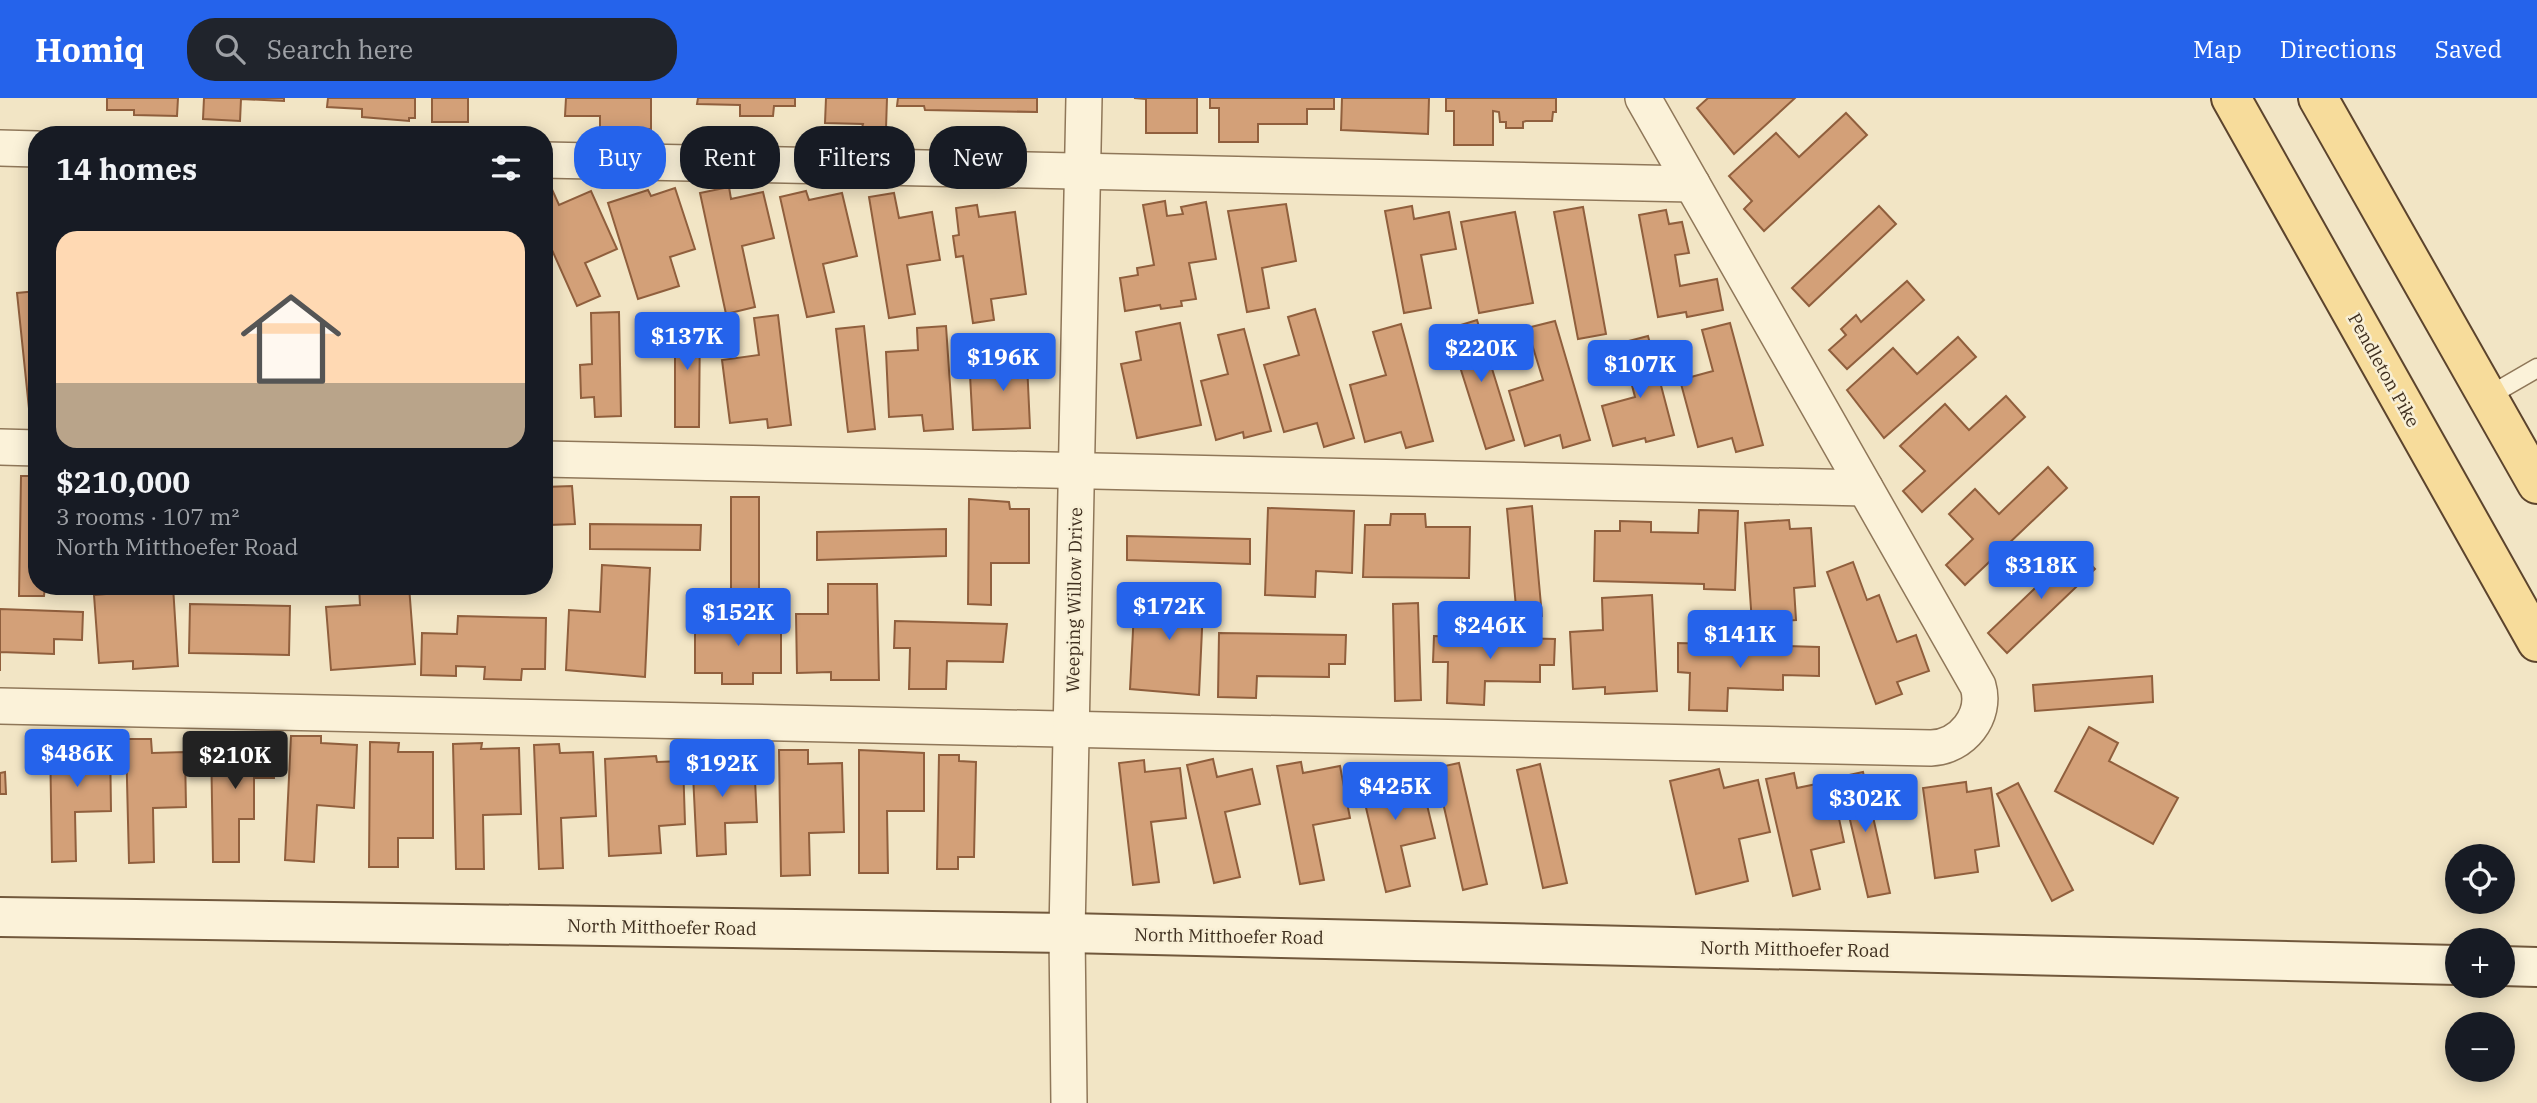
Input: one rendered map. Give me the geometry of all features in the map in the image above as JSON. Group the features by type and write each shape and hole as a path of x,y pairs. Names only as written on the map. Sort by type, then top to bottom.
{"main road":[{"name":"Pendleton Pike","path":"2231,98 2537,642"},
{"path":"2318,98 2537,484"},
{"name":"North Mitthoefer Road","path":"0,917 1067,933 2445,965"},
{"path":"2515,966 2537,967"}],"street":[{"name":"Weeping Willow Drive","path":"1069,1103 1067,933 1084,98"},
{"path":"0,706 1917,748 1948,745 1970,728 1980,706 1978,686 1643,98"},
{"path":"0,148 28,149"},
{"path":"553,160 1692,184"},
{"path":"0,447 28,448"},
{"path":"553,459 1865,488"}],"lane":[{"path":"2487,397 2537,368"}],"building":[{"path":"107,98 178,98 177,116 134,115 134,110 107,110"},
{"path":"204,98 284,98 284,101 241,99 240,121 203,119"},
{"path":"328,98 415,98 415,118 409,118 409,121 362,117 362,109 327,107"},
{"path":"432,98 468,98 468,122 432,122"},
{"path":"566,98 651,98 651,126 600,126 600,116 565,116"},
{"path":"698,98 795,98 795,106 774,106 773,116 740,116 740,105 697,104"},
{"path":"826,98 887,98 886,126 825,123"},
{"path":"898,98 1037,98 1037,112 925,110 924,106 897,106"},
{"path":"1134,98 1197,98 1197,133 1146,133 1146,99"},
{"path":"1210,98 1334,98 1334,109 1307,109 1307,124 1258,124 1258,142 1219,142 1219,108 1210,108"},
{"path":"1342,98 1429,98 1428,134 1341,130"},
{"path":"1446,98 1556,98 1556,112 1553,112 1552,121 1526,121 1523,122 1523,128 1506,128 1506,122 1500,122 1499,112 1493,111 1493,145 1454,145 1454,111 1446,111"},
{"path":"1708,98 1795,98 1734,154 1697,108"},
{"path":"1846,113 1867,135 1764,231 1744,209 1752,201 1729,176 1776,133 1799,157"},
{"path":"675,188 695,249 670,257 679,286 638,299 608,203 648,190 651,196"},
{"path":"729,189 731,199 763,192 774,238 742,246 755,307 726,314 700,193"},
{"path":"591,191 617,249 585,263 600,296 577,306 553,252 553,192 559,205"},
{"path":"806,191 809,200 842,193 857,256 823,264 834,312 807,317 780,197"},
{"path":"894,193 899,218 932,212 940,260 907,265 915,314 889,318 869,197"},
{"path":"1165,201 1167,216 1183,214 1181,207 1206,202 1216,259 1189,263 1196,299 1181,301 1182,306 1161,309 1160,305 1125,311 1120,278 1138,275 1137,268 1154,265 1143,205"},
{"path":"1286,204 1296,261 1262,268 1269,308 1247,312 1228,211"},
{"path":"977,205 979,217 1015,212 1026,294 991,299 994,320 973,323 963,256 956,257 953,236 959,235 956,208"},
{"path":"1412,206 1414,219 1449,212 1456,249 1421,255 1431,308 1404,313 1385,211"},
{"path":"1879,206 1896,224 1809,306 1792,288"},
{"path":"1583,207 1606,334 1578,339 1554,212"},
{"path":"1666,210 1669,224 1682,222 1689,253 1675,255 1680,286 1717,279 1723,310 1687,317 1686,312 1658,317 1639,215"},
{"path":"1515,212 1533,303 1479,313 1461,222"},
{"path":"1907,281 1924,300 1847,369 1829,350 1846,335 1841,329 1856,315 1861,322"},
{"path":"28,292 28,399 17,293"},
{"path":"1315,309 1354,438 1324,447 1317,423 1284,432 1264,365 1299,355 1288,317"},
{"path":"619,312 621,416 595,417 594,397 581,398 580,365 592,364 591,313"},
{"path":"778,315 791,425 768,428 767,419 730,423 722,360 759,355 754,318"},
{"path":"675,318 700,319 699,427 675,427"},
{"path":"1477,320 1514,440 1486,449 1448,329"},
{"path":"1555,321 1590,440 1563,448 1560,435 1525,446 1509,391 1543,380 1527,328"},
{"path":"1180,323 1201,425 1137,438 1121,364 1141,360 1136,332"},
{"path":"1730,323 1763,445 1736,452 1732,438 1698,447 1680,380 1713,371 1702,330"},
{"path":"1401,324 1433,441 1406,448 1401,432 1365,442 1350,385 1386,375 1373,332"},
{"path":"864,326 875,429 848,432 836,329"},
{"path":"946,326 953,429 924,431 922,415 889,417 886,352 918,350 917,328"},
{"path":"1244,329 1271,431 1244,438 1243,432 1216,440 1201,381 1228,374 1218,335"},
{"path":"1648,336 1674,435 1646,442 1645,438 1613,446 1602,406 1635,397 1621,343"},
{"path":"1958,337 1976,357 1884,438 1847,390 1893,348 1917,374"},
{"path":"1026,341 1030,428 973,430 970,375 1005,373 1004,342"},
{"path":"2006,396 2025,417 1922,512 1903,491 1925,471 1900,446 1945,404 1969,430"},
{"path":"2048,467 2067,488 1965,585 1946,565 1973,539 1949,514 1975,489 1999,514"},
{"path":"21,476 28,476 28,595 44,595 19,596"},
{"path":"572,486 575,524 553,525 553,487"},
{"path":"731,497 759,497 759,601 731,601"},
{"path":"969,499 1009,502 1010,509 1029,509 1029,563 991,563 991,605 968,604"},
{"path":"1532,506 1542,616 1517,618 1507,509"},
{"path":"1268,508 1354,511 1352,573 1316,571 1315,597 1265,595"},
{"path":"1699,510 1738,511 1735,590 1704,589 1704,584 1594,581 1595,531 1620,531 1620,521 1651,522 1651,532 1698,533"},
{"path":"1391,514 1425,514 1426,527 1470,527 1469,578 1363,577 1365,525 1390,525"},
{"path":"1789,520 1790,529 1811,528 1815,586 1794,588 1796,620 1752,623 1745,523"},
{"path":"590,524 701,525 700,550 590,549"},
{"path":"946,529 946,556 817,560 817,532"},
{"path":"1127,536 1250,539 1250,564 1127,560"},
{"path":"2076,549 2095,569 2007,653 1988,633"},
{"path":"1853,562 1867,600 1879,595 1897,642 1916,635 1929,671 1897,682 1902,694 1876,704 1827,572"},
{"path":"602,565 650,568 645,677 566,670 569,610 600,612"},
{"path":"828,584 877,584 879,680 831,680 831,672 797,673 796,614 828,614"},
{"path":"1155,585 1204,586 1199,695 1130,689 1134,611 1154,613"},
{"path":"94,595 174,595 178,666 133,669 133,661 99,663"},
{"path":"359,595 410,595 415,664 331,670 326,607 360,605"},
{"path":"1652,595 1657,691 1605,694 1605,687 1573,689 1570,632 1603,630 1602,598"},
{"path":"1418,603 1421,700 1395,701 1393,604"},
{"path":"190,604 290,606 289,655 189,653"},
{"path":"0,609 83,612 82,640 54,639 54,654 0,652"},
{"path":"458,616 546,618 545,669 522,669 521,680 484,679 485,667 456,666 456,676 421,675 422,633 457,634"},
{"path":"695,619 781,619 781,673 753,673 753,684 722,684 722,673 695,673"},
{"path":"895,621 1007,624 1003,662 947,661 946,689 909,689 910,648 894,648"},
{"path":"1469,627 1512,628 1511,638 1555,639 1554,665 1540,665 1540,682 1485,681 1484,705 1447,703 1448,662 1433,662 1434,636 1469,637"},
{"path":"1219,633 1346,635 1345,664 1329,664 1329,677 1257,676 1256,698 1218,697"},
{"path":"1678,643 1819,647 1819,676 1783,675 1783,690 1728,688 1727,711 1689,710 1690,673 1678,672"},
{"path":"2152,676 2153,702 2035,711 2033,685"},
{"path":"2089,727 2118,743 2109,761 2178,798 2153,844 2055,791"},
{"path":"291,736 321,736 321,743 357,745 354,808 317,805 314,862 285,860"},
{"path":"110,739 111,811 75,812 76,861 52,862 50,740"},
{"path":"126,739 151,739 152,753 185,752 186,807 153,808 154,862 129,863"},
{"path":"237,739 237,743 273,743 274,778 254,778 254,819 239,819 239,862 213,862 211,740"},
{"path":"370,742 399,743 398,752 433,752 433,838 398,838 398,867 369,867"},
{"path":"482,743 481,749 519,748 521,814 483,815 484,869 456,869 453,744"},
{"path":"559,744 560,753 593,752 596,816 561,818 563,868 539,869 534,745"},
{"path":"779,750 808,750 808,764 842,763 844,832 809,833 810,875 781,876"},
{"path":"859,750 924,753 924,811 887,811 888,873 859,873"},
{"path":"721,753 722,759 754,758 757,822 725,823 726,854 697,856 692,754"},
{"path":"939,755 959,755 959,761 976,762 974,857 958,857 958,869 937,869"},
{"path":"656,756 657,762 683,761 685,824 659,826 661,853 609,856 605,759"},
{"path":"1213,759 1217,777 1252,769 1260,804 1225,812 1240,877 1214,883 1187,765"},
{"path":"1144,760 1145,772 1180,768 1186,818 1151,822 1159,882 1133,885 1119,763"},
{"path":"1301,762 1303,773 1340,766 1350,818 1313,825 1324,880 1300,884 1277,766"},
{"path":"1459,763 1487,884 1463,890 1435,768"},
{"path":"1540,764 1567,883 1543,888 1517,770"},
{"path":"1383,769 1386,784 1420,776 1435,838 1401,846 1410,886 1386,892 1358,774"},
{"path":"1719,769 1724,788 1758,780 1770,832 1739,839 1748,881 1696,894 1670,781"},
{"path":"5,772 6,794 0,794 0,773"},
{"path":"1863,772 1890,893 1868,897 1840,777"},
{"path":"1794,773 1797,788 1831,781 1844,842 1811,850 1820,889 1793,896 1766,779"},
{"path":"1966,782 1967,792 1991,788 1999,846 1975,850 1978,872 1935,878 1923,788"},
{"path":"2018,783 2073,890 2052,901 1997,794"}]}
